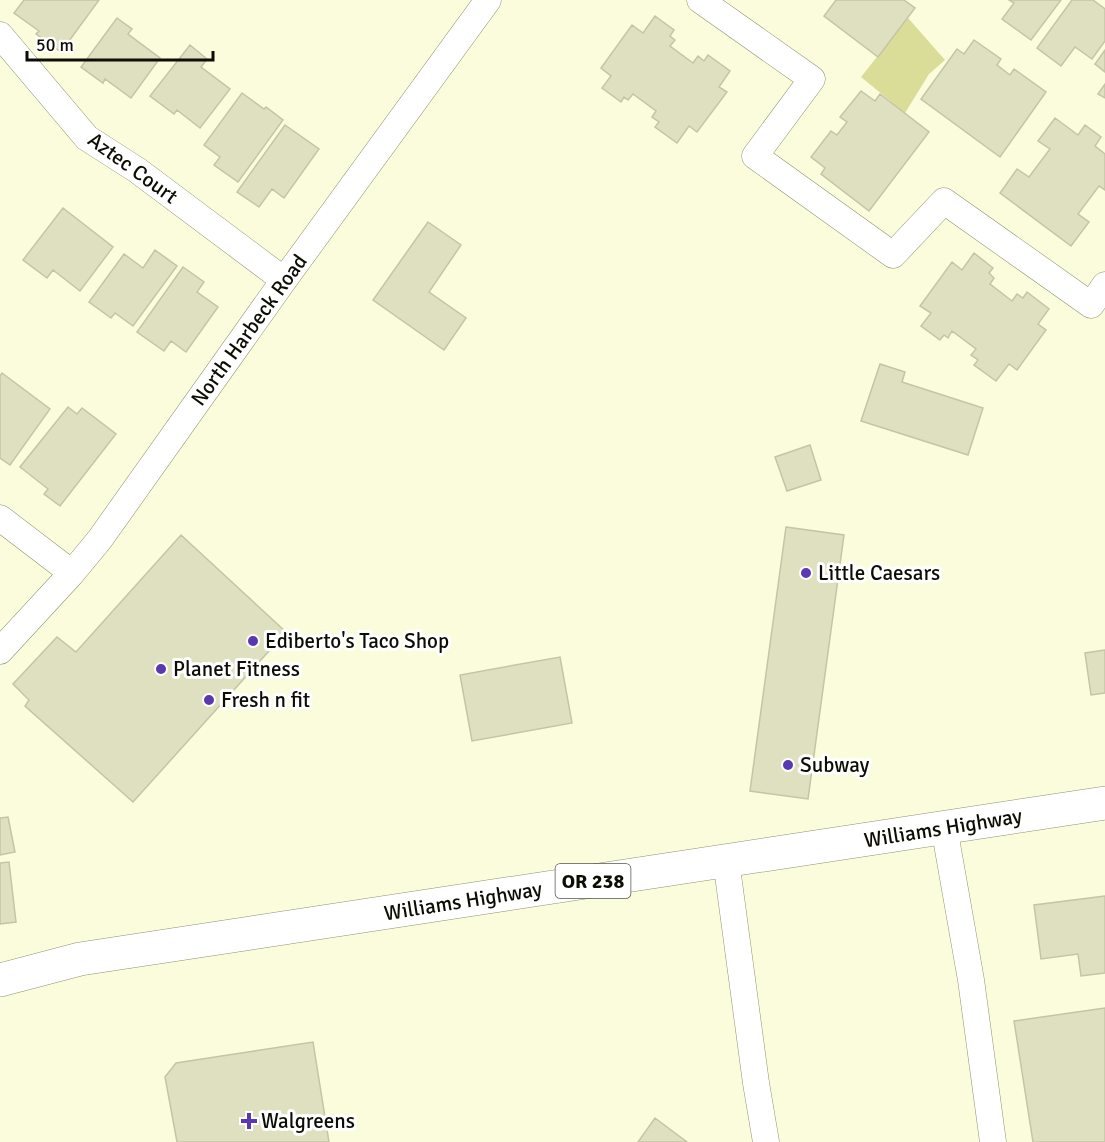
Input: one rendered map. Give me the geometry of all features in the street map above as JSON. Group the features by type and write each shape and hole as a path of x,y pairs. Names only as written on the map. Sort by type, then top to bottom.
{"main road":[{"name":"Williams Highway","path":"0,980 80,959 1105,803"}],"street":[{"name":"North Harbeck Road","path":"0,651 100,539 284,280 488,0"},
{"path":"700,0 812,79 755,156 893,255 944,201 1091,305 1105,285"},
{"name":"Aztec Court","path":"0,35 87,138 137,170 284,280"},
{"path":"0,518 72,573"},
{"path":"944,828 973,991 993,1142"},
{"path":"726,860 766,1142"}],"green space":[{"path":"908,18 945,60 929,74 905,113 861,77"}],"building":[{"path":"24,0 99,0 61,52 36,34 39,31 14,13"},
{"path":"836,0 904,0 915,8 878,57 824,16"},
{"path":"1009,0 1061,0 1031,40 1002,19 1014,3"},
{"path":"1072,0 1093,0 1105,9 1105,41 1092,59 1075,47 1061,66 1037,48"},
{"path":"655,16 674,30 670,36 675,40 670,46 693,63 698,56 704,61 708,55 730,71 719,87 727,92 697,132 689,126 677,143 655,127 659,122 652,117 656,111 633,94 628,100 624,97 621,102 602,88 611,76 601,68 632,25 643,33"},
{"path":"117,18 132,29 128,34 160,58 131,98 105,79 103,83 81,67"},
{"path":"974,40 1001,59 997,65 1010,75 1014,69 1046,92 1000,157 921,99 957,49 964,54"},
{"path":"190,45 207,59 201,67 230,89 200,128 177,110 174,114 150,96"},
{"path":"1105,50 1105,72 1095,64"},
{"path":"1105,84 1105,98 1098,94"},
{"path":"861,91 875,101 880,94 929,132 869,211 821,174 825,168 811,157 831,131 837,135 847,122 840,117"},
{"path":"242,93 283,120 238,182 214,165 220,157 204,145"},
{"path":"1055,118 1078,135 1085,125 1101,137 1095,146 1105,154 1105,190 1099,186 1078,214 1089,222 1071,246 1000,193 1017,169 1029,177 1050,149 1038,141"},
{"path":"285,125 319,149 284,198 272,189 259,207 237,192"},
{"path":"63,208 113,247 80,291 53,270 47,278 23,260"},
{"path":"428,222 461,245 429,292 466,318 444,350 373,300"},
{"path":"155,250 177,266 133,326 115,313 111,318 89,302 124,254 143,268"},
{"path":"974,253 993,268 989,273 994,278 990,284 1012,301 1017,294 1023,298 1027,292 1049,309 1038,324 1046,330 1017,370 1009,364 996,381 974,365 978,360 971,355 976,349 952,331 948,338 944,335 940,340 921,326 931,313 920,306 952,262 962,270"},
{"path":"183,267 204,282 197,292 218,307 186,352 171,341 164,351 137,332"},
{"path":"880,364 905,372 902,382 983,408 968,455 861,421"},
{"path":"2,373 50,409 10,465 0,458 0,376"},
{"path":"68,407 77,414 82,408 116,434 60,506 44,494 48,489 20,467"},
{"path":"810,445 821,480 787,491 775,457"},
{"path":"786,527 844,535 808,799 750,791"},
{"path":"181,535 286,632 133,802 25,706 29,700 13,684 57,637 76,652"},
{"path":"1105,650 1105,693 1091,695 1085,653"},
{"path":"560,657 572,723 472,741 460,675"},
{"path":"8,817 15,852 0,855 0,818"},
{"path":"9,862 16,922 0,924 0,863"},
{"path":"1105,896 1105,973 1081,976 1078,954 1041,959 1034,905"},
{"path":"1105,1008 1105,1142 1033,1142 1014,1021"},
{"path":"313,1042 329,1142 177,1142 165,1077 176,1063"},
{"path":"655,1118 687,1142 638,1142"}],"place":[{"name":"Little Caesars","path":"806,573"},
{"name":"Ediberto's Taco Shop","path":"253,641"},
{"name":"Planet Fitness","path":"161,669"},
{"name":"Fresh n fit","path":"209,700"},
{"name":"Subway","path":"788,765"},
{"name":"Walgreens","path":"249,1121"}]}
